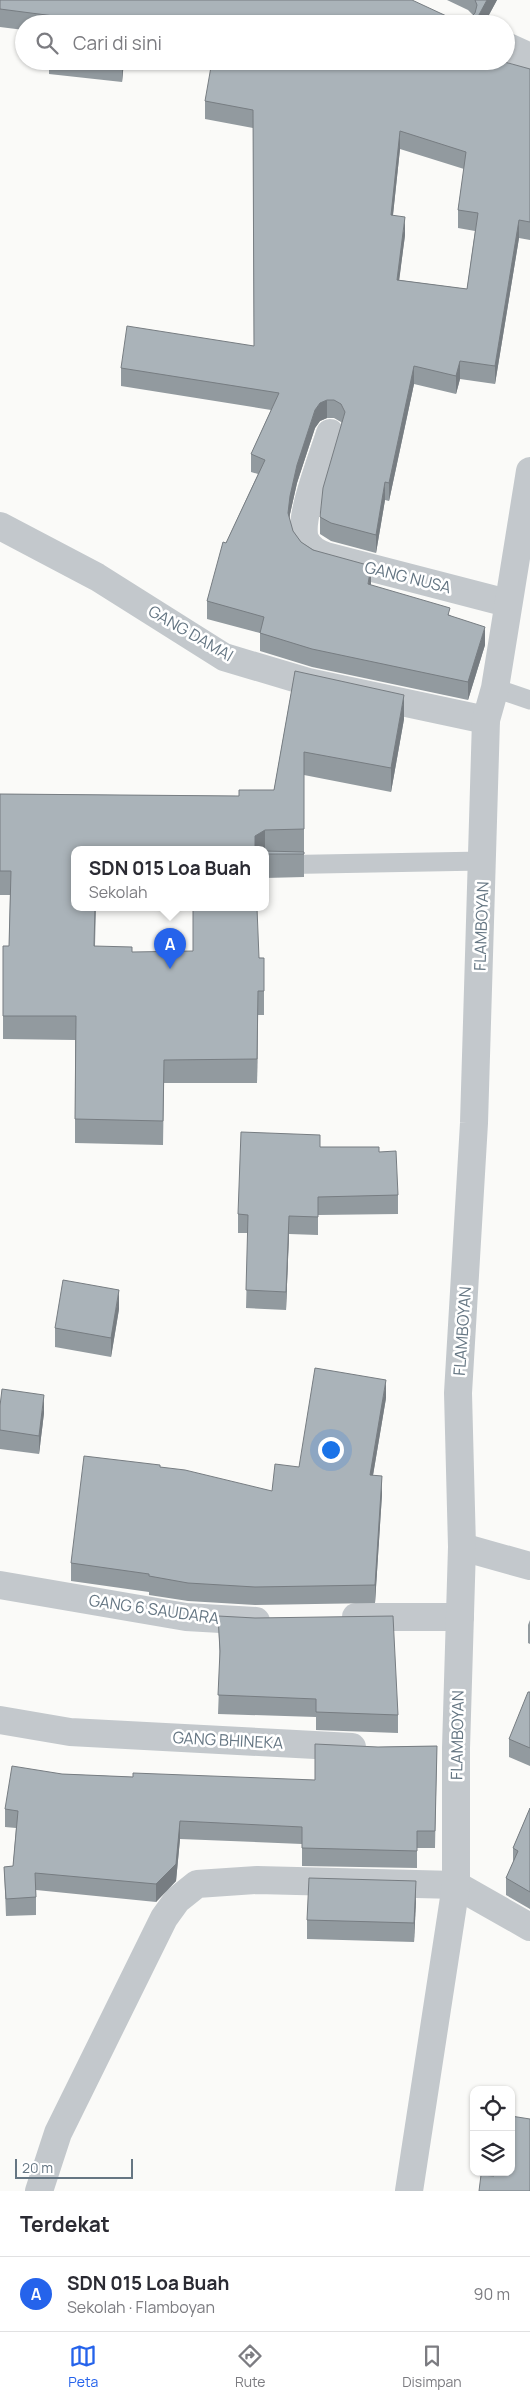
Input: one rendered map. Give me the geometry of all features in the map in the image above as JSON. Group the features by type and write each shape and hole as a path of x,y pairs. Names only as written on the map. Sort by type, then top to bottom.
{"street":[{"path":"515,50 530,57"},
{"name":"GANG NUSA","path":"330,432 305,513 303,528 305,540 310,547 326,556 507,603"},
{"name":"FLAMBOYAN","path":"409,2191 456,1885 456,1748 462,1548 458,1393 474,1123 486,720 495,688 507,603 530,471"},
{"name":"GANG DAMAI","path":"0,526 97,577 224,656 308,682 486,720"},
{"path":"462,1548 530,1566"},
{"name":"GANG 6 SAUDARA","path":"0,1586 186,1617 255,1621 282,1620"},
{"path":"327,1618 460,1617"},
{"name":"GANG BHINEKA","path":"0,1720 70,1732 378,1749"},
{"path":"427,1748 456,1748"},
{"path":"39,2191 58,2133 164,1918 176,1900 197,1884 257,1880 456,1885 530,1927"}],"lane":[{"path":"495,688 530,700"},
{"path":"269,865 483,861"}],"building":[{"path":"0,0 412,0 444,15 46,15 0,9"},
{"path":"475,0 487,0 479,15 473,15 477,5"},
{"path":"515,65 530,69 530,222 519,220 495,366 460,361 456,376 414,366 389,483 385,482 376,535 331,523 320,517 323,488 345,412 341,404 334,400 320,403 315,410 297,465 288,513 293,531 301,542 313,550 371,566 368,584 450,608 448,615 485,627 468,682 312,649 260,633 264,617 207,601 223,542 226,543 265,460 251,454 279,393 121,368 127,326 254,346 253,110 205,101 210,70 515,70","holes":["400,131 466,152 458,210 478,213 467,289 397,280 405,217 391,215"]},
{"path":"295,671 404,695 391,768 304,752 304,829 265,830 255,836 255,846 71,846 71,911 95,911 94,946 132,947 132,952 193,951 193,911 257,911 259,958 264,958 264,991 258,991 257,1059 164,1060 163,1121 75,1119 76,1016 3,1016 3,946 9,946 11,871 0,871 0,794 239,796 239,790 274,790"},
{"path":"269,851 304,852 304,854 269,854"},
{"path":"241,1132 320,1135 320,1147 379,1147 379,1152 396,1151 398,1195 318,1197 318,1217 289,1216 286,1292 246,1290 248,1215 238,1214"},
{"path":"63,1280 119,1290 111,1338 55,1328"},
{"path":"315,1368 386,1380 370,1475 382,1476 375,1585 255,1587 188,1583 149,1576 149,1574 71,1563 84,1456 160,1465 160,1467 185,1470 272,1491 275,1464 299,1467"},
{"path":"2,1389 44,1395 39,1436 0,1430"},
{"path":"218,1616 255,1618 393,1616 398,1715 316,1712 316,1699 218,1695 220,1651"},
{"path":"528,1692 530,1692 530,1748 509,1739"},
{"path":"315,1744 378,1747 437,1746 435,1831 417,1831 417,1851 302,1848 302,1827 180,1821 176,1864 156,1884 35,1873 36,1897 6,1899 4,1867 13,1866 18,1811 5,1809 12,1766 62,1774 133,1777 133,1773 315,1780"},
{"path":"530,1808 530,1892 506,1878 518,1851 513,1848"},
{"path":"309,1878 416,1881 414,1923 307,1920"},
{"path":"515,2117 530,2119 530,2191 479,2191 481,2176 515,2176"}],"place":[{"name":"SDN 015 Loa Buah","path":"170,969"}]}
